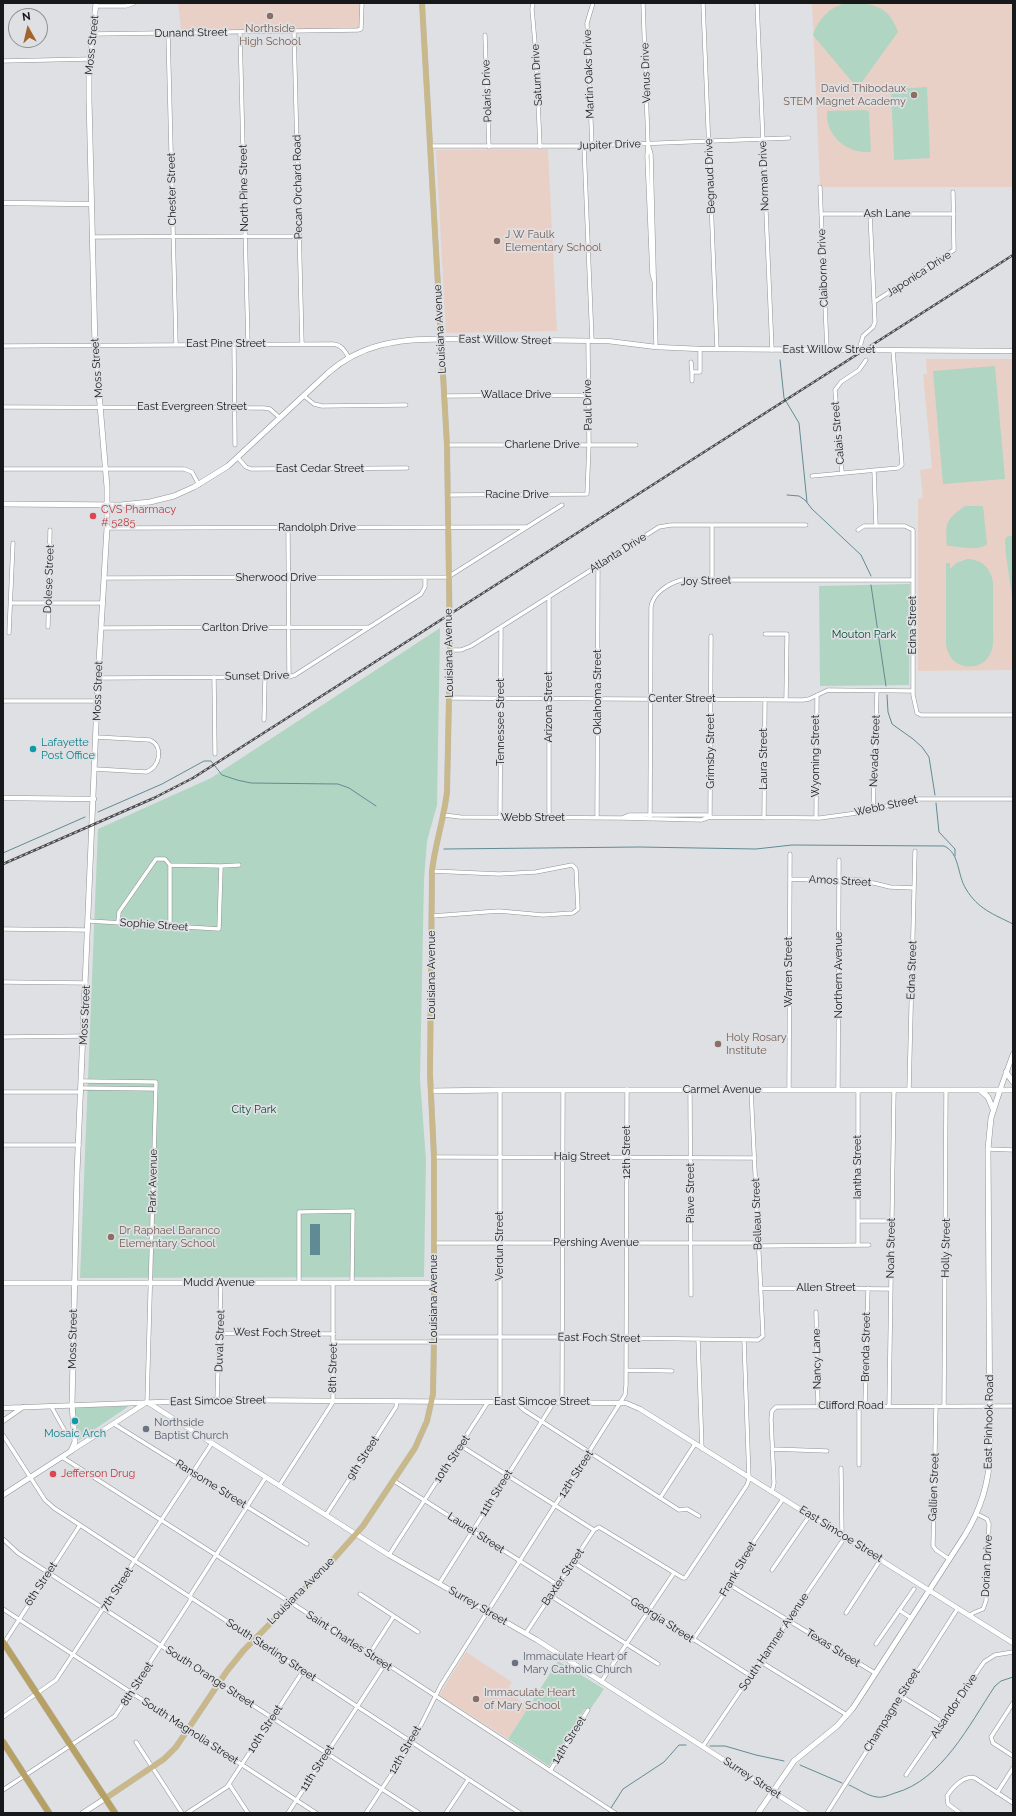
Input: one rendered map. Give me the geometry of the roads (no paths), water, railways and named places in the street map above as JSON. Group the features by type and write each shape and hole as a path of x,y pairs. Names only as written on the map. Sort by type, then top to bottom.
{"highway":[{"path":"3,1643 115,1813"},
{"path":"3,1742 49,1813"}],"main road":[{"name":"Louisiana Avenue","path":"83,1813 152,1767 176,1747 218,1683 254,1639 356,1534 375,1510 421,1436 432,1402 434,1340 434,1157 431,1091 432,871 436,845 444,815 448,780 450,650 447,445 422,3"},
{"name":"Moss Street","path":"71,1451 75,1442 72,1405 74,1283 79,1146 89,930 98,678 107,528 105,469 95,346 91,204 89,99 90,59 96,4"},
{"name":"East Willow Street","path":"3,504 131,505 155,501 183,492 199,485 220,472 238,458 333,369 349,358 365,350 398,341 441,339"},
{"path":"1006,1072 1013,1082"},
{"name":"Carmel Avenue","path":"431,1091 627,1089 1013,1090"},
{"path":"980,1090 990,1100 994,1110"},
{"name":"East Pinhook Road","path":"758,1813 794,1761 837,1726 862,1696 875,1673 977,1514 986,1489 989,1467 990,1314 988,1149 990,1126 1000,1090"},
{"name":"Mudd Avenue","path":"3,1282 434,1283"},
{"path":"3,1495 71,1451"}],"street":[{"path":"96,4 126,6 134,3"},
{"name":"Dunand Street","path":"93,34 361,29 362,3"},
{"name":"Saturn Drive","path":"533,3 532,9 536,55 540,147"},
{"name":"Martin Oaks Drive","path":"592,146 587,23 593,3"},
{"name":"Venus Drive","path":"643,3 648,144 651,154 656,347"},
{"name":"Begnaud Drive","path":"704,3 716,349"},
{"name":"Norman Drive","path":"757,3 772,350"},
{"name":"Pecan Orchard Road","path":"294,31 302,344"},
{"name":"North Pine Street","path":"240,32 248,344"},
{"name":"Chester Street","path":"168,33 176,344"},
{"name":"Polaris Drive","path":"485,35 489,146"},
{"path":"3,61 90,59"},
{"name":"Jupiter Drive","path":"430,146 592,146 789,138"},
{"path":"584,146 590,341"},
{"name":"Claiborne Drive","path":"820,187 827,350"},
{"name":"Japonica Drive","path":"874,302 953,252 955,248 953,192"},
{"path":"3,203 91,204"},
{"name":"Ash Lane","path":"821,214 954,214"},
{"path":"859,350 863,336 874,325 870,214"},
{"path":"92,237 299,236"},
{"name":"East Willow Street","path":"441,339 622,342 656,347 700,349 1013,351"},
{"name":"Paul Drive","path":"587,494 590,341"},
{"path":"234,344 235,445"},
{"name":"East Pine Street","path":"3,346 336,344 343,348 349,358"},
{"path":"692,372 700,372 700,349"},
{"path":"812,476 898,468 902,465 893,350"},
{"name":"Calais Street","path":"842,473 835,390 841,382 859,370 866,360"},
{"path":"691,362 692,381"},
{"name":"Wallace Drive","path":"444,396 588,395"},
{"path":"304,396 314,404 322,406 406,405"},
{"name":"East Evergreen Street","path":"3,407 234,406 269,408 280,418"},
{"name":"Charlene Drive","path":"447,445 636,445"},
{"name":"East Cedar Street","path":"238,458 246,467 254,469 407,468"},
{"path":"3,469 187,470 193,474 199,485"},
{"path":"858,530 864,526 876,526 874,470"},
{"name":"Racine Drive","path":"447,495 587,494"},
{"path":"448,578 562,505"},
{"path":"712,525 712,579"},
{"name":"Atlanta Drive","path":"450,650 467,648 598,565 663,526 806,525"},
{"name":"Edna Street","path":"876,526 905,526 911,528 913,533 913,691 916,712 924,715 1013,715"},
{"name":"Randolph Drive","path":"107,528 526,527"},
{"path":"288,528 289,677"},
{"name":"Dolese Street","path":"48,627 50,530"},
{"path":"9,633 13,543"},
{"name":"Oklahoma Street","path":"597,818 598,565"},
{"name":"Sherwood Drive","path":"104,578 448,578"},
{"name":"Sunset Drive","path":"98,678 289,677 295,675 421,594 425,587 425,578"},
{"name":"Joy Street","path":"650,817 651,608 655,596 678,580 913,580"},
{"name":"Arizona Street","path":"549,597 549,818"},
{"path":"11,603 102,603"},
{"name":"Carlton Drive","path":"101,628 370,627"},
{"name":"Tennessee Street","path":"500,818 501,627"},
{"path":"765,634 787,634 786,699"},
{"name":"Grimsby Street","path":"710,817 711,636"},
{"path":"214,677 215,754"},
{"path":"264,720 265,677"},
{"name":"Center Street","path":"449,698 809,699 828,690 913,691"},
{"name":"Nevada Street","path":"873,811 877,691"},
{"name":"Wyoming Street","path":"816,695 816,818"},
{"name":"Laura Street","path":"764,818 765,699"},
{"path":"3,701 98,701"},
{"path":"95,769 151,771 157,764 158,751 155,743 150,740 96,737"},
{"path":"3,798 94,799"},
{"name":"Webb Street","path":"444,815 500,818 650,817 701,820 710,817 816,818 873,811 882,809 894,802 917,799 1013,799"},
{"name":"Edna Street","path":"909,1090 915,851"},
{"name":"Warren Street","path":"789,1090 790,854"},
{"path":"118,922 119,912 156,859 166,859 170,865 170,926"},
{"name":"Northern Avenue","path":"838,1090 839,860"},
{"path":"170,865 239,866"},
{"path":"432,871 506,874 536,872 572,865 576,869 577,910 573,913 543,915 499,911 432,916"},
{"name":"Sophie Street","path":"89,920 219,929 221,866"},
{"name":"Amos Street","path":"790,879 860,880 894,887 914,888"},
{"path":"3,929 89,930"},
{"path":"3,982 86,982"},
{"path":"3,1037 84,1036"},
{"name":"East Pinhook Road","path":"1000,1090 1013,1054"},
{"path":"3,1092 156,1089 156,1082 82,1081"},
{"name":"Park Avenue","path":"147,1402 156,1089"},
{"name":"12th Street","path":"366,1813 412,1743 435,1696 590,1452 626,1392 627,1089"},
{"name":"Verdun Street","path":"500,1090 500,1402"},
{"path":"562,1402 564,1243 563,1090"},
{"name":"Piave Street","path":"690,1090 691,1295"},
{"name":"Belleau Street","path":"751,1090 762,1338"},
{"name":"Iantha Street","path":"858,1090 858,1244"},
{"name":"Noah Street","path":"889,1406 894,1090"},
{"name":"Holly Street","path":"944,1406 946,1090"},
{"path":"3,1145 79,1146"},
{"path":"988,1149 1013,1150"},
{"name":"Haig Street","path":"434,1157 755,1158"},
{"path":"299,1283 299,1212 353,1211 352,1283"},
{"path":"858,1221 892,1221"},
{"name":"Pershing Avenue","path":"434,1243 869,1245"},
{"name":"Duval Street","path":"218,1400 221,1283"},
{"name":"8th Street","path":"280,1486 333,1401 333,1283"},
{"name":"Allen Street","path":"760,1288 891,1289"},
{"name":"Brenda Street","path":"865,1406 868,1288"},
{"name":"Nancy Lane","path":"816,1312 818,1406"},
{"name":"West Foch Street","path":"220,1333 334,1334"},
{"name":"East Foch Street","path":"434,1340 563,1337 744,1340 758,1340 762,1338"},
{"path":"698,1339 702,1448"},
{"name":"West Foch Street","path":"334,1342 434,1340"},
{"path":"461,1446 594,1530 598,1527 604,1529 674,1573 685,1578 747,1485 749,1478 744,1340"},
{"path":"626,1370 672,1371"},
{"name":"East Simcoe Street","path":"3,1408 218,1400 562,1402 632,1404 1013,1643"},
{"name":"9th Street","path":"326,1515 396,1407 397,1401"},
{"path":"71,1451 147,1402"},
{"name":"Surrey Street","path":"147,1402 388,1555 526,1633 806,1813"},
{"name":"10th Street","path":"388,1555 461,1446 488,1402"},
{"path":"516,1402 524,1410 679,1510 687,1509 699,1516"},
{"name":"11th Street","path":"439,1584 554,1402"},
{"path":"51,1406 66,1432"},
{"name":"Clifford Road","path":"772,1492 774,1483 771,1419 774,1408 785,1406 1013,1406"},
{"path":"858,1465 859,1406"},
{"name":"Gallien Street","path":"936,1406 933,1546 936,1550 949,1559"},
{"path":"3,1421 24,1407"},
{"name":"Ransome Street","path":"114,1424 307,1544"},
{"name":"South Sterling Street","path":"3,1435 30,1478 50,1505 520,1813"},
{"name":"7th Street","path":"3,1717 56,1680 212,1443"},
{"path":"660,1498 695,1444"},
{"path":"772,1449 828,1451"},
{"name":"Saint Charles Street","path":"62,1457 370,1653 615,1813"},
{"path":"841,1468 844,1536"},
{"name":"8th Street","path":"3,1790 115,1716 162,1646 190,1601 191,1594 266,1477"},
{"name":"Laurel Street","path":"394,1481 558,1585"},
{"name":"Frank Street","path":"693,1640 730,1585 746,1553 783,1499"},
{"name":"Dorian Drive","path":"970,1616 973,1612 983,1609 986,1601 989,1524 987,1519 977,1514"},
{"path":"772,1570 810,1515"},
{"name":"6th Street","path":"3,1643 80,1525"},
{"name":"Baxter Street","path":"526,1633 594,1530"},
{"name":"South Hamner Avenue","path":"703,1746 789,1621 844,1536"},
{"name":"South Orange Street","path":"3,1539 13,1549 419,1813"},
{"path":"846,1613 881,1559"},
{"name":"Georgia Street","path":"573,1562 751,1676"},
{"path":"601,1682 674,1573"},
{"name":"Texas Street","path":"730,1585 875,1673"},
{"path":"876,1644 914,1589"},
{"path":"360,1594 418,1632"},
{"path":"550,1596 658,1664"},
{"name":"Champagne Street","path":"827,1813 958,1608"},
{"name":"South Magnolia Street","path":"3,1609 316,1813"},
{"path":"899,1610 911,1618"},
{"path":"370,1653 394,1616"},
{"name":"Alsandor Drive","path":"906,1775 986,1660 994,1655 1013,1652"},
{"path":"761,1662 847,1715"},
{"name":"11th Street","path":"288,1813 385,1664"},
{"name":"10th Street","path":"187,1813 223,1790 229,1784 303,1671"},
{"path":"901,1696 943,1722"},
{"path":"1013,1703 991,1737 993,1743 1013,1756"},
{"name":"14th Street","path":"550,1771 588,1710"},
{"path":"136,1742 182,1813"},
{"path":"997,1792 1013,1768"},
{"path":"960,1813 949,1806 947,1799 949,1793 966,1778 975,1778 1013,1803"},
{"path":"446,1813 468,1780"},
{"path":"229,1784 248,1813"}],"water":[{"path":"310,1224 320,1224 320,1255 310,1255"}],"waterway":[{"path":"780,360 784,398 799,423 807,502"},
{"path":"787,495 799,496 805,500 812,509 861,555 871,576"},
{"path":"871,585 886,686"},
{"path":"887,695 888,712 892,724 922,747 929,757 935,795"},
{"path":"98,812 162,784 204,761 211,761 222,775 251,783 338,784 349,788 376,806"},
{"path":"936,803 939,832 955,849 955,856"},
{"path":"3,853 85,817"},
{"path":"444,849 639,847 756,849 792,845 944,846 949,849 956,859 963,883 976,902 986,910 1013,924"},
{"path":"849,1785 870,1795 879,1797 884,1797 912,1786 927,1776 953,1749 995,1686 1001,1681 1013,1677"},
{"path":"611,1808 623,1789 664,1762 679,1745 686,1745"},
{"path":"710,1746 725,1746 784,1761"},
{"path":"800,1765 842,1783"}],"railway":[{"path":"3,864 154,798 193,778 1013,255"}],"place":[{"name":"Northside High School","path":"270,16"},
{"name":"David Thibodaux STEM Magnet Academy","path":"914,95"},
{"name":"J W Faulk Elementary School","path":"497,241"},
{"name":"CVS Pharmacy # 5285","path":"93,516"},
{"name":"Lafayette Post Office","path":"33,749"},
{"name":"Holy Rosary Institute","path":"718,1044"},
{"name":"Dr Raphael Baranco Elementary School","path":"111,1237"},
{"name":"Mosaic Arch","path":"75,1421"},
{"name":"Northside Baptist Church","path":"146,1429"},
{"name":"Jefferson Drug","path":"53,1474"},
{"name":"Immaculate Heart of Mary Catholic Church","path":"515,1663"},
{"name":"Immaculate Heart of Mary School","path":"476,1699"}],"park label":[{"name":"Mouton Park","path":"864,635"},
{"name":"City Park","path":"254,1110"}]}
